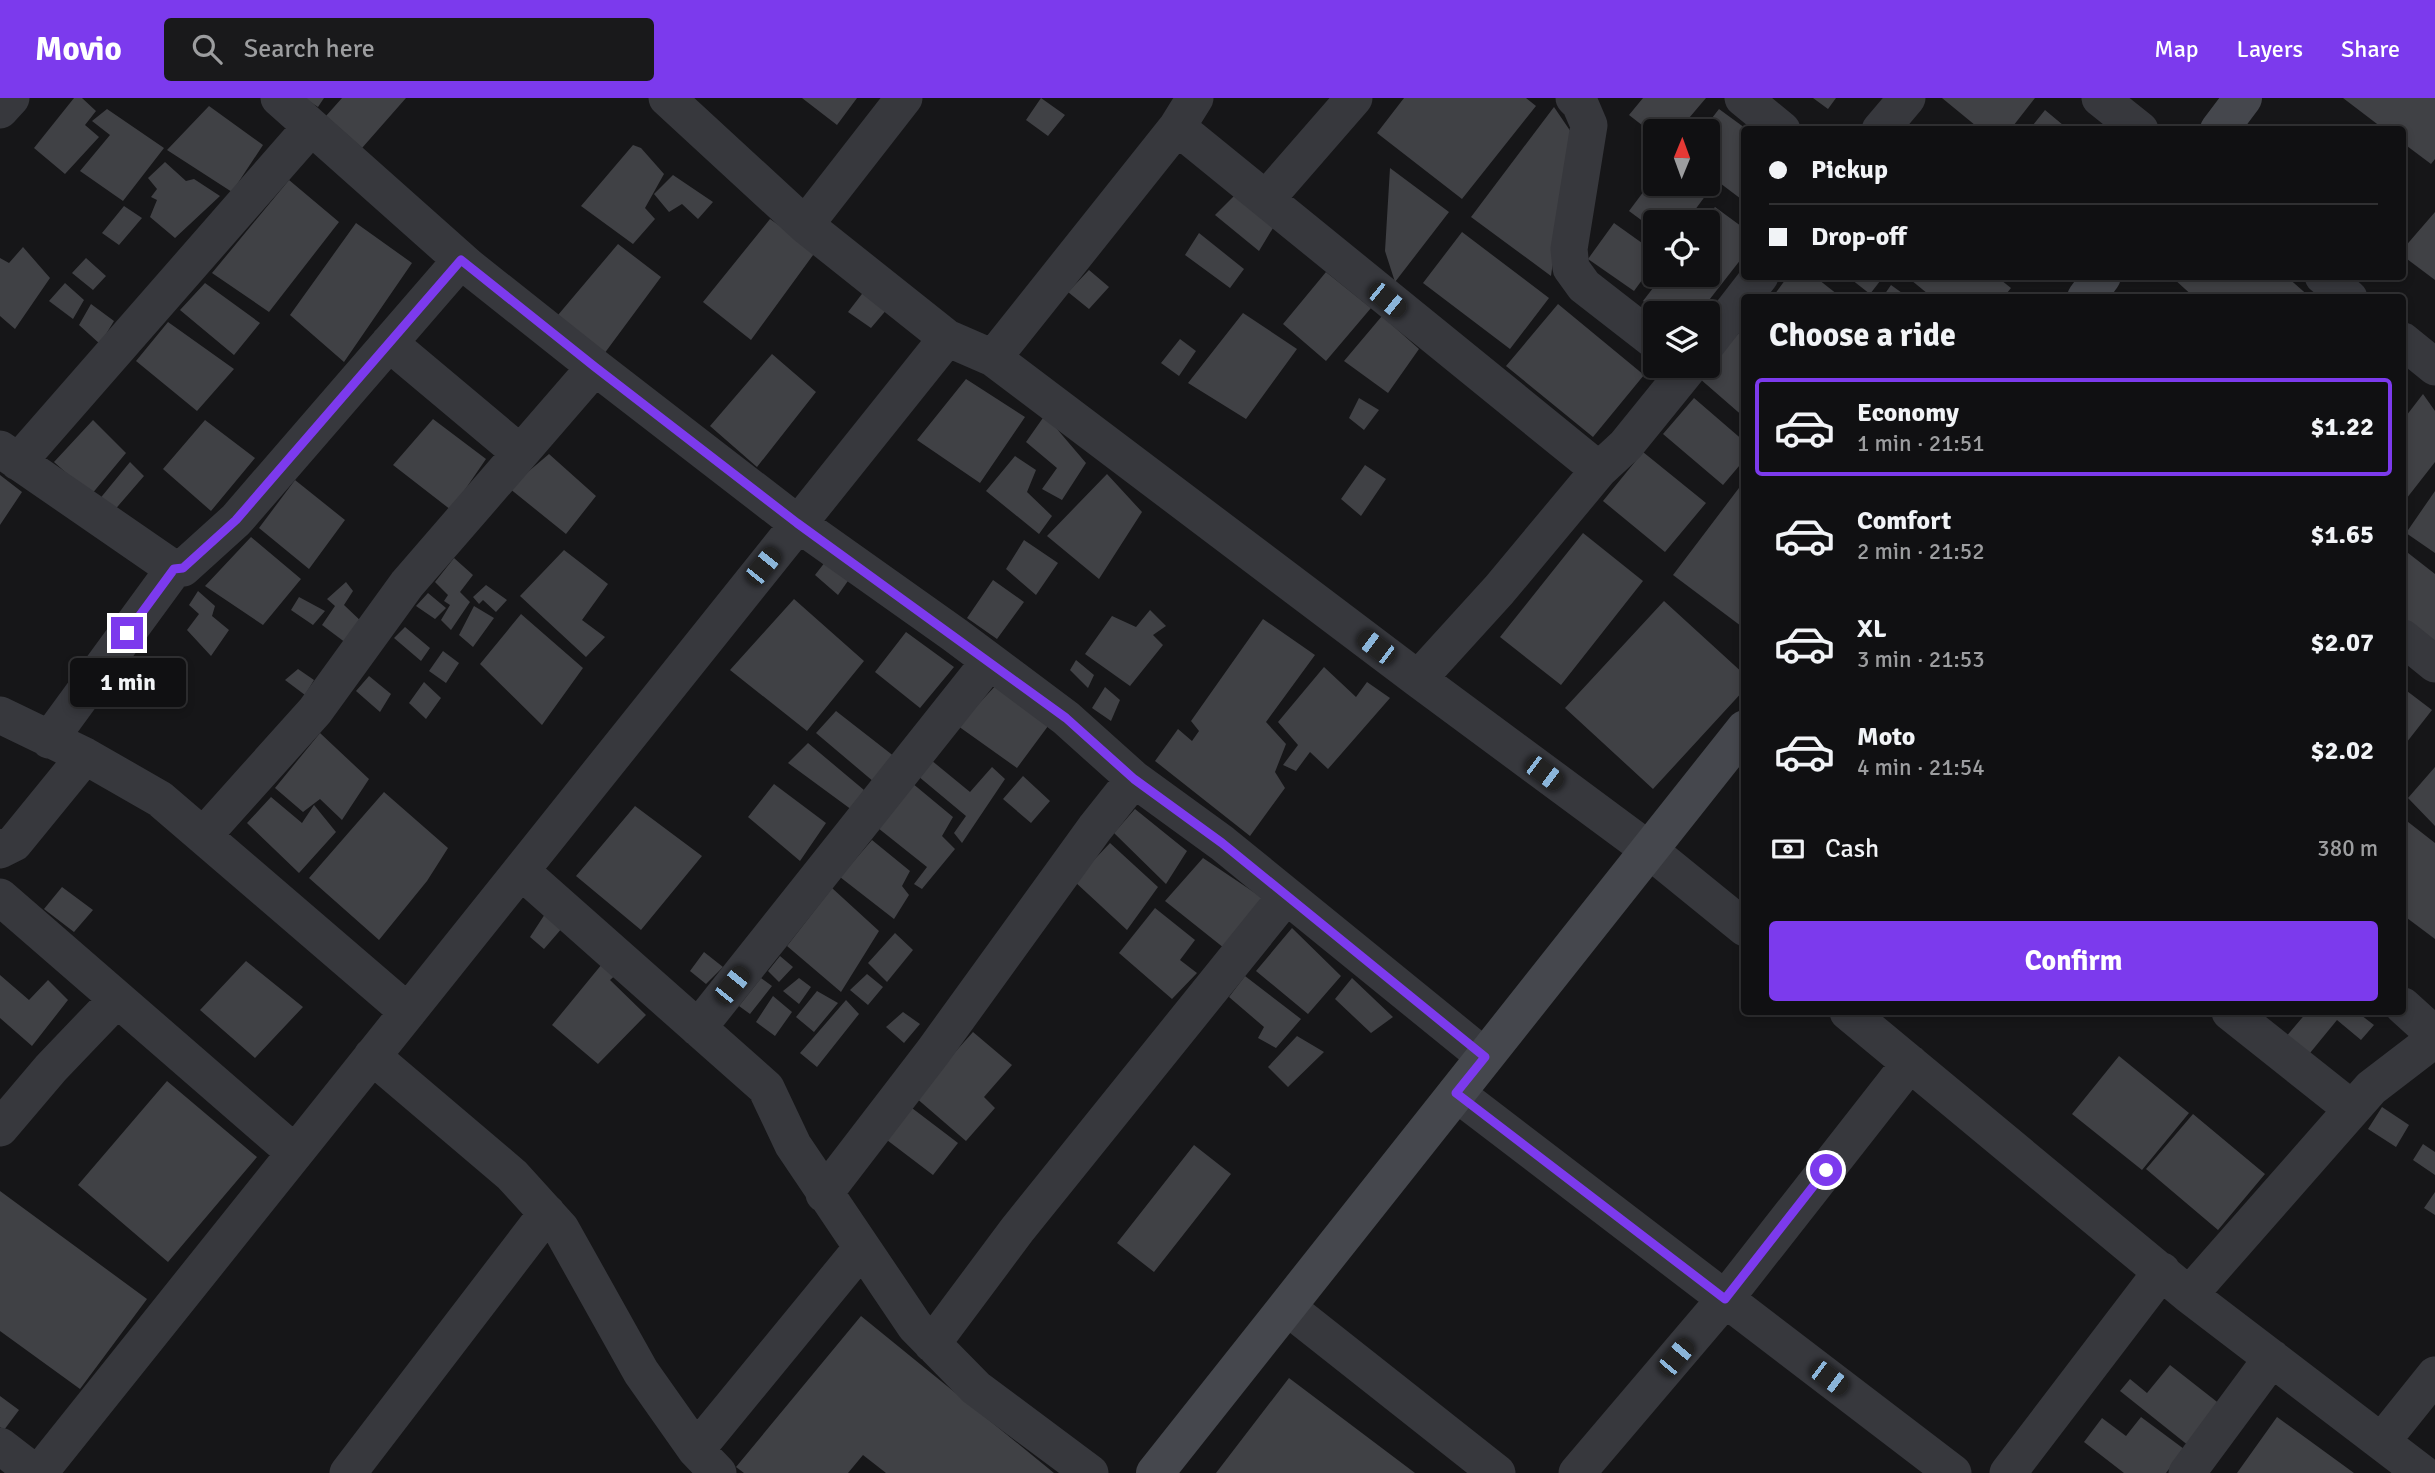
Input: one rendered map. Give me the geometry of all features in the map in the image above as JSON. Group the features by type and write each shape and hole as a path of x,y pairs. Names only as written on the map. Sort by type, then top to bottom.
{"street":[{"path":"0,110 11,98"},
{"path":"279,98 461,260 595,367 797,523 1066,718 1134,779 1222,843 1485,1057"},
{"path":"667,98 805,225 947,338 993,358 1418,680 1649,850 1741,925"},
{"path":"805,225 904,98"},
{"path":"1267,198 1354,98"},
{"path":"1574,98 1580,103 1589,125 1569,249 1571,268 1584,286 1643,332"},
{"path":"1743,98 1777,126"},
{"path":"1883,126 1907,98"},
{"path":"2100,98 2135,126"},
{"path":"2221,126 2244,98"},
{"path":"993,358 1186,113 1267,198 1366,283 1599,470"},
{"path":"311,127 9,456 174,569 183,568 236,520 461,260"},
{"path":"1746,294 1757,280"},
{"path":"2328,280 2344,294"},
{"path":"1720,326 1741,300"},
{"path":"0,1446 37,1473 947,338"},
{"path":"389,343 519,452"},
{"path":"203,836 315,711 407,584 595,367"},
{"path":"1418,680 1499,590 1599,470 1626,445 1679,378"},
{"path":"50,740 174,569"},
{"path":"2406,640 2435,664"},
{"path":"698,1028 989,662"},
{"path":"0,715 85,756 160,799 408,1012"},
{"path":"1155,1473 1741,734"},
{"path":"0,850 14,844 85,756"},
{"path":"824,1194 933,1052 1134,779"},
{"path":"521,871 766,1088 793,1145 915,1326 976,1388 1090,1473"},
{"path":"932,1344 1017,1230 1286,896"},
{"path":"0,897 295,1153"},
{"path":"0,1128 51,1068 117,999"},
{"path":"2189,1295 2371,1088 2435,1037 2406,1009"},
{"path":"2234,1015 2352,1109"},
{"path":"1866,1017 1910,1063 2189,1295 2422,1473"},
{"path":"372,1056 512,1175 561,1229 641,1372 707,1462 861,1249"},
{"path":"1577,1473 1725,1299 1910,1063"},
{"path":"1456,1093 1953,1473"},
{"path":"348,1473 547,1213"},
{"path":"2008,1473 2162,1270"},
{"path":"1287,1307 1497,1473"},
{"path":"2187,1473 2272,1358"},
{"path":"2382,1441 2435,1375"}],"building":[{"path":"74,98 82,98 96,111 85,125 99,137 65,174 34,148"},
{"path":"304,98 324,98 318,107"},
{"path":"342,98 406,98 362,148 326,116"},
{"path":"802,98 857,98 837,125"},
{"path":"1041,98 1065,115 1048,136 1026,120"},
{"path":"1404,98 1526,98 1536,106 1462,199 1377,133"},
{"path":"1643,98 1706,98 1688,119 1643,119 1643,126 1629,115"},
{"path":"1813,98 1836,98 1828,109"},
{"path":"1942,98 2035,98 2013,126 1976,126"},
{"path":"2343,98 2435,98 2435,159 2431,164 2406,145 2406,126 2380,126"},
{"path":"209,106 263,145 232,192 167,150"},
{"path":"1554,107 1571,132 1551,276 1471,217"},
{"path":"107,109 164,148 123,201 80,171 110,135 92,121"},
{"path":"1719,109 1742,126 1741,199 1720,183 1720,119 1711,119"},
{"path":"2045,110 2064,126 2032,126"},
{"path":"633,145 641,148 664,174 645,208 655,219 633,244 581,206"},
{"path":"165,162 186,181 194,179 220,196 175,238 150,217 157,200 151,197 157,189 148,178"},
{"path":"1390,168 1449,212 1395,282 1385,251"},
{"path":"673,175 713,202 698,219 682,204 669,212 654,194"},
{"path":"289,180 339,222 269,312 212,273"},
{"path":"1643,192 1643,196 1705,196 1695,210 1643,210 1643,221 1629,211"},
{"path":"1234,196 1276,223 1259,251 1215,215"},
{"path":"124,206 142,218 119,245 102,233"},
{"path":"1720,211 1741,226 1741,259 1720,286"},
{"path":"2435,212 2435,280 2406,258 2406,246"},
{"path":"770,219 816,251 751,340 703,302"},
{"path":"356,223 412,263 344,362 290,315"},
{"path":"1614,223 1643,244 1643,279 1634,291 1588,259"},
{"path":"1462,232 1549,298 1510,349 1423,283"},
{"path":"1199,233 1244,269 1230,288 1185,255"},
{"path":"618,244 661,277 604,354 558,315"},
{"path":"23,247 50,278 15,329 0,316 0,258 9,263"},
{"path":"86,258 106,276 93,290 72,273"},
{"path":"1089,270 1109,287 1089,309 1068,292"},
{"path":"1326,272 1371,308 1326,361 1283,324"},
{"path":"1785,280 1819,280 1837,294 1775,294"},
{"path":"1852,280 1881,280 1870,294"},
{"path":"1911,280 2001,280 2011,288 2006,294 1928,294"},
{"path":"2175,280 2291,280 2306,294 2191,294"},
{"path":"65,283 84,300 73,319 49,301"},
{"path":"205,283 260,323 234,355 180,310"},
{"path":"1891,285 1903,294 1885,294"},
{"path":"1654,287 1719,287 1708,301 1643,301"},
{"path":"865,290 888,308 871,328 848,312"},
{"path":"91,304 114,321 100,344 79,325"},
{"path":"1558,304 1643,376 1593,437 1506,366"},
{"path":"1243,313 1297,349 1246,419 1188,383"},
{"path":"1382,316 1419,349 1388,393 1344,361"},
{"path":"168,322 234,369 197,411 136,361"},
{"path":"1741,331 1741,415 1699,378 1720,378 1720,354"},
{"path":"1180,339 1196,351 1179,376 1161,363"},
{"path":"772,354 816,392 757,467 710,426"},
{"path":"966,379 1025,417 980,483 917,440"},
{"path":"2423,394 2435,411 2435,462 2406,499 2406,416"},
{"path":"1359,398 1379,410 1364,430 1349,418"},
{"path":"1694,398 1741,439 1741,464 1723,485 1663,434"},
{"path":"1045,415 1086,463 1062,500 1042,489 1057,468 1026,442"},
{"path":"433,419 486,459 451,510 393,465"},
{"path":"93,420 126,453 91,495 54,462"},
{"path":"205,420 255,458 211,511 163,469"},
{"path":"1643,452 1706,503 1665,552 1603,501"},
{"path":"549,454 596,496 566,534 509,488"},
{"path":"1015,456 1036,470 1027,492 1052,516 1039,534 986,491"},
{"path":"130,462 144,476 112,513 98,501"},
{"path":"1365,465 1386,479 1361,516 1341,499"},
{"path":"1107,474 1142,512 1099,579 1047,536"},
{"path":"0,475 22,492 0,525"},
{"path":"295,480 345,520 309,569 259,528"},
{"path":"1741,485 1741,626 1673,575"},
{"path":"2435,491 2435,553 2406,533"},
{"path":"1583,533 1643,581 1561,685 1500,637"},
{"path":"251,537 301,579 263,625 205,586"},
{"path":"1024,540 1058,563 1036,595 1006,569"},
{"path":"564,550 608,584 582,620 605,637 586,657 520,596"},
{"path":"2406,551 2435,574 2435,643 2406,619"},
{"path":"829,557 850,578 838,595 815,575"},
{"path":"454,558 473,575 460,592 470,602 451,630 441,620 450,605 444,601 448,595 435,582"},
{"path":"993,580 1024,602 997,639 967,618"},
{"path":"346,582 353,591 344,605 364,624 346,643 322,625 335,606 327,599"},
{"path":"486,585 507,600 496,612 483,600 479,604 473,597"},
{"path":"198,591 215,606 212,616 229,630 211,656 187,630 199,614 189,605"},
{"path":"428,593 446,608 435,619 416,606"},
{"path":"299,597 325,611 313,625 291,610"},
{"path":"794,599 864,661 807,731 730,670"},
{"path":"1664,601 1741,671 1741,693 1653,789 1565,708"},
{"path":"474,606 494,618 473,647 459,635"},
{"path":"1150,610 1166,626 1153,635 1163,645 1130,686 1085,654 1112,616 1136,627"},
{"path":"521,614 583,668 542,725 480,664"},
{"path":"1263,619 1315,655 1266,722 1286,744 1275,772 1285,788 1250,836 1155,761 1178,729 1192,741 1199,731 1191,721"},
{"path":"405,627 430,648 421,661 394,638"},
{"path":"906,632 954,667 920,708 875,672"},
{"path":"443,651 459,663 446,683 429,671"},
{"path":"1076,660 1094,675 1088,688 1070,670"},
{"path":"1324,667 1356,697 1367,682 1390,698 1328,769 1310,752 1296,771 1283,765 1298,745 1278,722"},
{"path":"298,669 314,680 305,695 285,680"},
{"path":"369,676 391,694 380,712 356,691"},
{"path":"424,682 441,698 426,719 409,703"},
{"path":"998,683 1051,722 1017,768 958,726"},
{"path":"1105,687 1120,700 1111,721 1092,708"},
{"path":"2406,690 2432,710 2406,743"},
{"path":"836,711 895,757 874,782 816,733"},
{"path":"320,733 369,779 342,820 320,799 303,812 275,788"},
{"path":"808,743 864,790 852,810 788,763"},
{"path":"931,760 970,792 992,767 1005,779 962,843 954,833 966,816 918,776"},
{"path":"2435,767 2435,826 2408,798"},
{"path":"1023,776 1050,801 1031,823 1003,799"},
{"path":"912,783 953,817 942,836 955,849 922,889 914,884 927,867 878,828"},
{"path":"774,784 826,823 800,861 748,817"},
{"path":"384,792 448,848 427,881 379,940 309,878"},
{"path":"271,797 302,823 314,805 336,832 299,873 247,823"},
{"path":"635,806 702,856 641,930 576,876"},
{"path":"1135,809 1187,851 1166,884 1114,833"},
{"path":"2406,820 2435,843 2435,939 2406,917"},
{"path":"872,840 910,871 902,886 909,895 894,919 840,877"},
{"path":"1110,843 1158,887 1127,930 1074,881"},
{"path":"1203,858 1264,899 1224,948 1165,901"},
{"path":"62,887 93,910 74,932 44,909"},
{"path":"832,888 879,931 841,992 787,946"},
{"path":"1155,908 1195,940 1180,960 1197,973 1172,999 1119,953"},
{"path":"545,914 563,927 544,949 530,937"},
{"path":"1292,928 1341,976 1308,1014 1256,971"},
{"path":"895,933 913,950 887,982 868,963"},
{"path":"704,952 723,967 706,984 690,971"},
{"path":"780,956 793,967 779,982 768,971"},
{"path":"246,961 303,1007 255,1058 200,1010"},
{"path":"602,964 620,971 610,980 646,1015 598,1064 552,1025"},
{"path":"867,974 883,987 868,1005 850,990"},
{"path":"0,975 29,1000 48,980 68,1000 32,1046 0,1018"},
{"path":"1245,976 1301,1019 1276,1048 1258,1038 1264,1027 1229,997"},
{"path":"761,978 772,986 750,1014 739,1006"},
{"path":"799,978 811,987 799,1004 783,991"},
{"path":"1352,978 1393,1017 1371,1033 1335,999"},
{"path":"817,991 838,1003 814,1032 796,1017"},
{"path":"773,996 792,1012 775,1036 756,1022"},
{"path":"846,1000 859,1014 817,1067 800,1053"},
{"path":"903,1012 920,1024 904,1043 886,1027"},
{"path":"2304,1015 2361,1015 2374,1025 2361,1040 2337,1020 2301,1064 2279,1045"},
{"path":"973,1032 1012,1065 984,1097 995,1108 966,1141 915,1097"},
{"path":"1297,1036 1324,1052 1288,1087 1268,1067"},
{"path":"2119,1056 2189,1113 2142,1170 2072,1114"},
{"path":"167,1081 257,1157 168,1262 78,1185"},
{"path":"908,1105 958,1143 933,1175 883,1137"},
{"path":"2382,1107 2409,1125 2396,1147 2368,1129"},
{"path":"2193,1114 2265,1174 2218,1230 2146,1169"},
{"path":"2423,1144 2435,1152 2435,1175 2413,1160"},
{"path":"1194,1145 1231,1174 1154,1272 1117,1243"},
{"path":"0,1191 147,1299 80,1389 0,1331"},
{"path":"2435,1192 2435,1215 2424,1208"},
{"path":"861,1316 1054,1473 886,1473 863,1455 848,1473 744,1473 736,1467"},
{"path":"2170,1365 2221,1405 2189,1446 2120,1391 2130,1379 2147,1393"},
{"path":"1289,1378 1415,1473 1216,1473"},
{"path":"0,1396 19,1410 4,1430 0,1427"},
{"path":"2141,1417 2184,1449 2166,1473 2124,1473 2084,1442 2102,1418 2126,1436"},
{"path":"2277,1417 2354,1473 2237,1473"}],"route":[{"path":"127,633 174,569 183,568 236,520 461,260 797,523 1066,718 1134,779 1222,843 1485,1057 1456,1093 1725,1299 1826,1170"}]}
